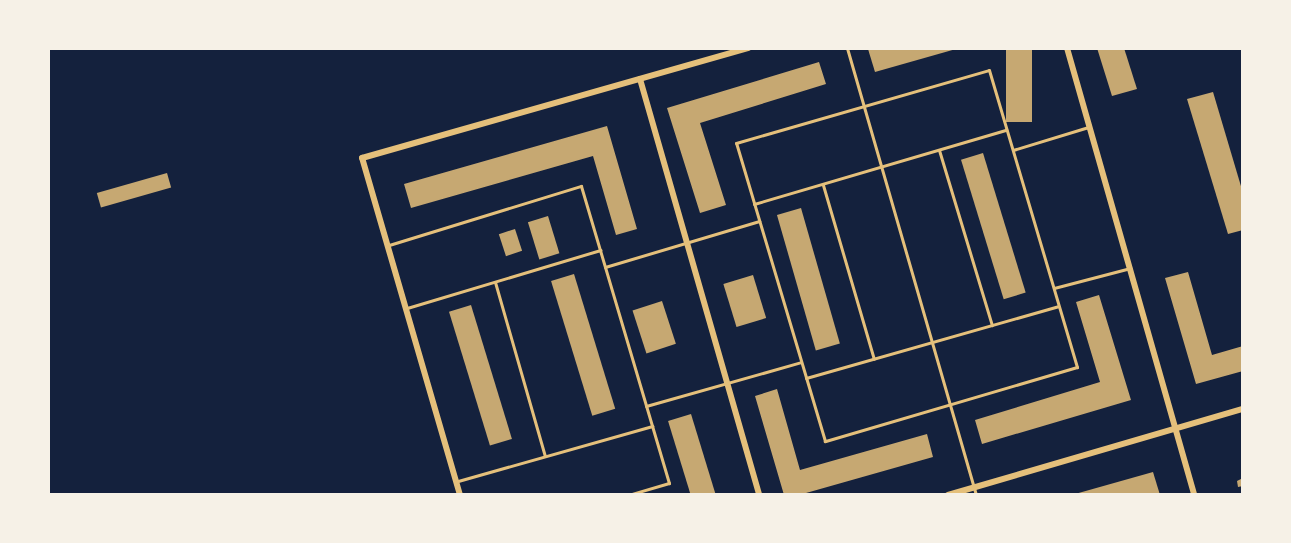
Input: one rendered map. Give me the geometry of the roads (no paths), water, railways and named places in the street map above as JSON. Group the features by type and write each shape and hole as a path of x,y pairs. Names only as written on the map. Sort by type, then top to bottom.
{"street":[{"path":"460,495 362,158 749,48"},
{"path":"1068,48 1194,495"},
{"path":"640,79 759,495"},
{"path":"948,495 1243,409"}],"lane":[{"path":"847,48 976,495"},
{"path":"989,70 1077,367 825,441 736,144 863,106 989,70"},
{"path":"1013,150 1090,126"},
{"path":"754,204 1007,130"},
{"path":"939,150 992,325"},
{"path":"822,184 874,359"},
{"path":"387,246 582,186 669,483 628,495"},
{"path":"605,267 759,221"},
{"path":"405,308 600,250"},
{"path":"1054,288 1130,268"},
{"path":"495,282 545,456"},
{"path":"806,378 1059,306"},
{"path":"646,406 801,362"},
{"path":"456,481 652,426"}]}
